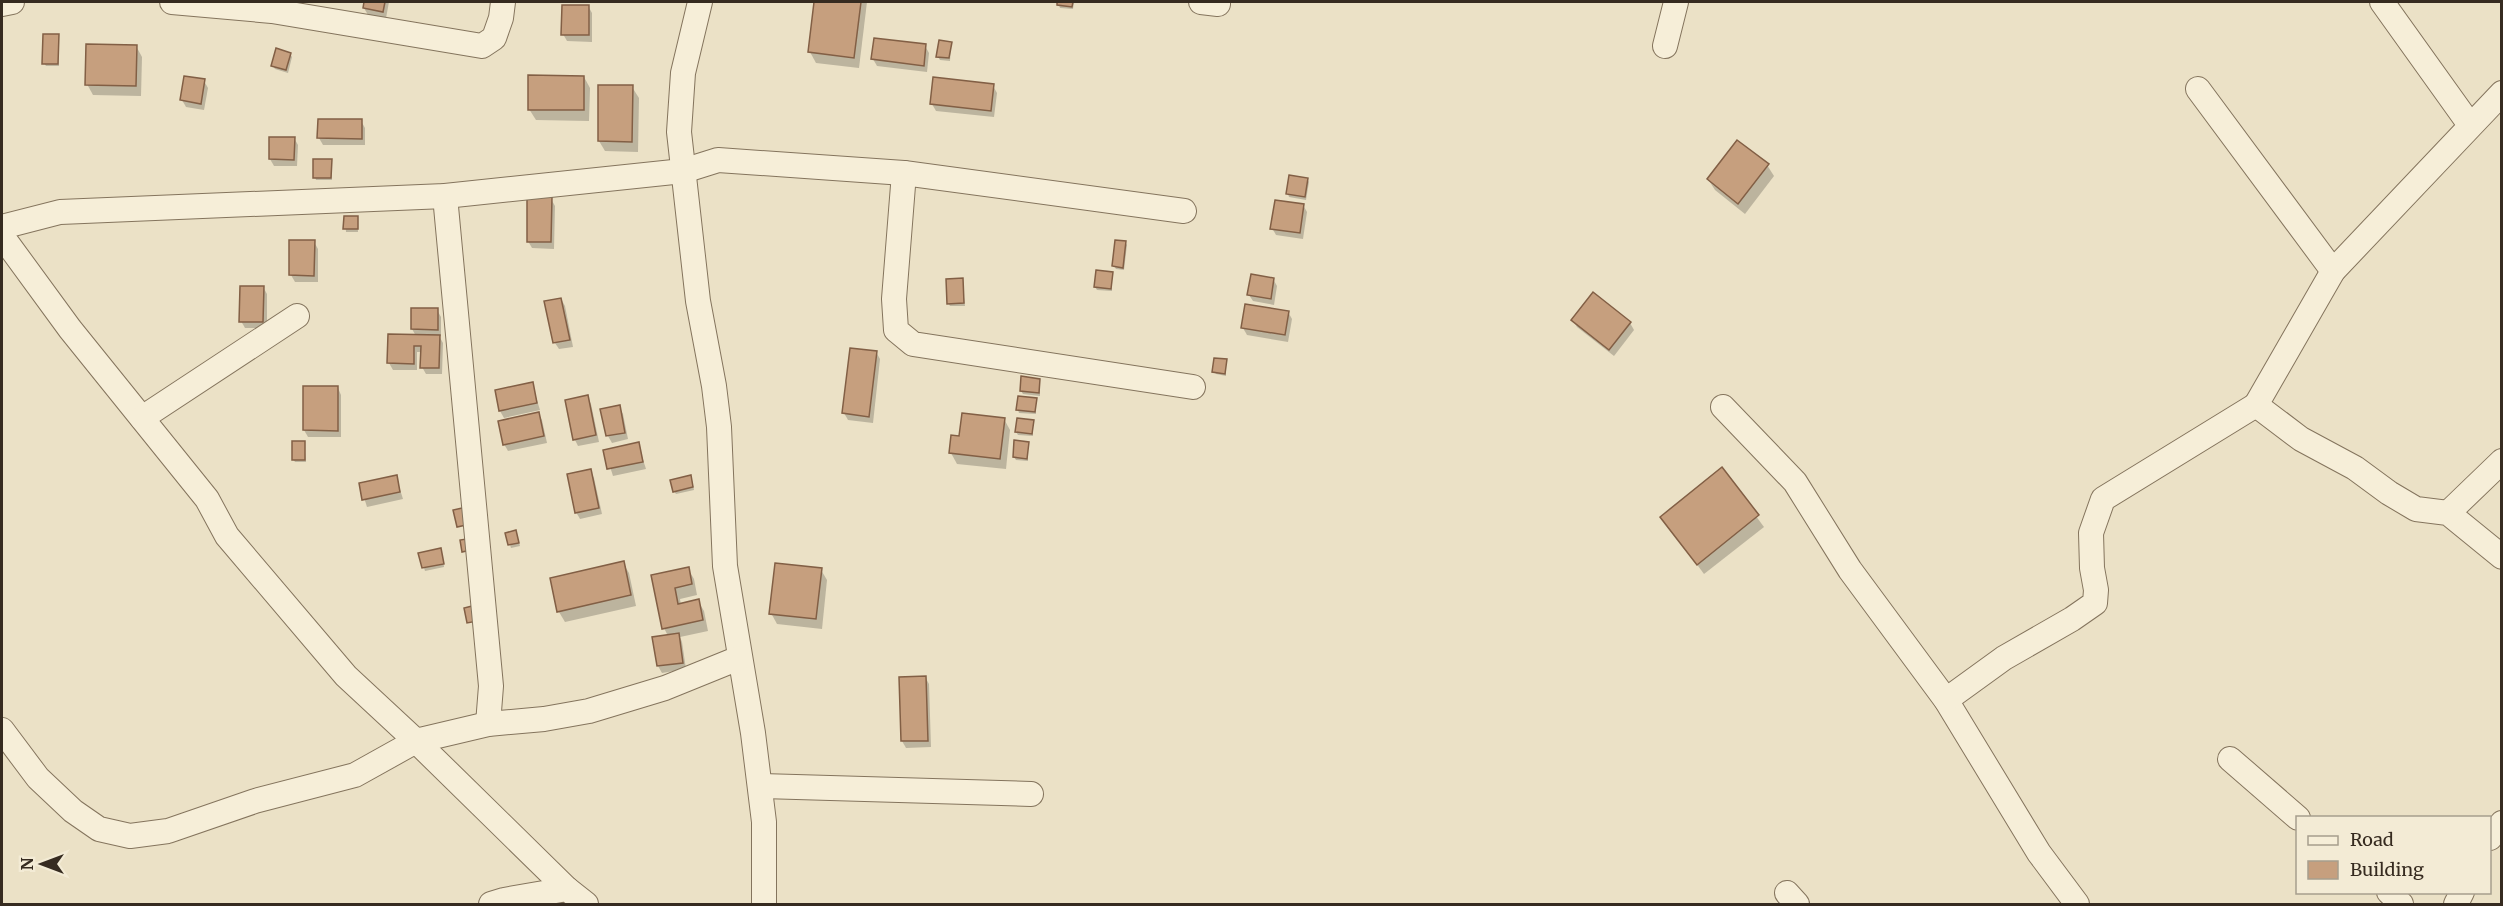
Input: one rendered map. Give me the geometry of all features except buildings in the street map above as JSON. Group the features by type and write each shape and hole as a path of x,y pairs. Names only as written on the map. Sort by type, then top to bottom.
{"street":[{"path":"2,4 12,2"},
{"path":"172,2 272,6 482,46 494,38 501,18 503,2"},
{"path":"700,2 683,73 679,132 698,301 715,396 725,566 753,732 764,822 764,904"},
{"path":"1665,46 1676,2"},
{"path":"2382,2 2470,125"},
{"path":"2198,89 2334,271"},
{"path":"1946,700 2004,658 2095,603 2091,533 2103,500 2256,405 2334,271 2502,93"},
{"path":"2,227 60,212 445,196 683,171 718,160 904,173 1184,211"},
{"path":"904,173 895,309 896,330 912,344 1193,387"},
{"path":"445,196 491,686 488,724"},
{"path":"2,236 70,329 207,499 227,536 314,640 346,676 567,889 586,904"},
{"path":"142,418 297,316"},
{"path":"2256,405 2301,439 2355,468 2416,509 2448,513 2502,557"},
{"path":"1723,407 1795,482 1850,570 1946,700 2039,853 2077,904"},
{"path":"2448,513 2502,461"},
{"path":"2,730 38,778 73,811 99,829 130,836 168,831 255,801 356,775 416,741 488,724 544,719 589,711 665,688 739,658"},
{"path":"2230,759 2296,816"},
{"path":"760,786 1031,794"},
{"path":"2491,837 2502,823"},
{"path":"491,904 567,889"}]}
